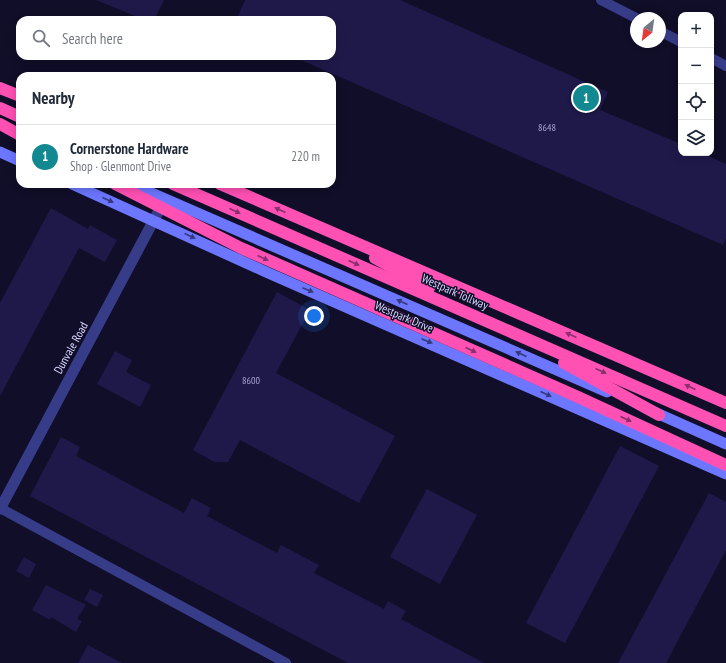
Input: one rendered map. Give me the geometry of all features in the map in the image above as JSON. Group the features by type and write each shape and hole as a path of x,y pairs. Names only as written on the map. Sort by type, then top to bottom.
{"highway":[{"path":"0,88 16,94"},
{"path":"0,108 16,115"},
{"path":"0,124 16,134"},
{"path":"123,188 241,248 578,397 726,465"},
{"name":"Westpark Tollway","path":"182,188 726,426"},
{"name":"Westpark Tollway","path":"229,188 726,403"},
{"path":"316,226 659,415"}],"main road":[{"path":"0,128 16,134"},
{"path":"0,152 16,159"},
{"name":"Westpark Drive","path":"81,188 266,272 726,474"},
{"name":"Westpark Drive","path":"140,188 726,444"}],"street":[{"path":"602,0 630,15"},
{"path":"666,34 678,40"},
{"path":"714,60 726,66"},
{"name":"Dunvale Road","path":"0,509 165,199"},
{"path":"0,509 286,663"}],"building":[{"path":"96,0 164,0 156,16 135,16"},
{"path":"245,0 400,0 608,92 600,110 678,143 678,156 708,156 726,164 726,238 723,245 336,75 336,72 328,72 301,60 336,60 336,16 238,16"},
{"path":"51,208 88,229 90,225 117,240 105,262 79,248 0,396 0,303"},
{"path":"277,292 310,310 276,373 395,436 359,503 240,440 228,462 214,462 193,450"},
{"path":"115,351 132,360 126,372 151,385 140,407 97,384"},
{"path":"61,437 80,447 76,456 184,513 192,498 211,508 207,516 277,553 281,545 319,565 314,573 384,609 388,601 406,611 401,619 484,663 348,663 30,496"},
{"path":"620,446 659,466 565,643 526,623"},
{"path":"427,489 477,515 440,584 390,557"},
{"path":"709,493 726,502 726,550 666,663 618,663"},
{"path":"24,557 36,564 29,578 16,571"},
{"path":"46,585 86,605 77,619 82,621 76,632 51,617 50,620 32,610"},
{"path":"90,589 103,595 97,607 84,600"},
{"path":"88,645 122,663 78,663"}],"place":[{"name":"Cornerstone Hardware","path":"586,98"}]}
